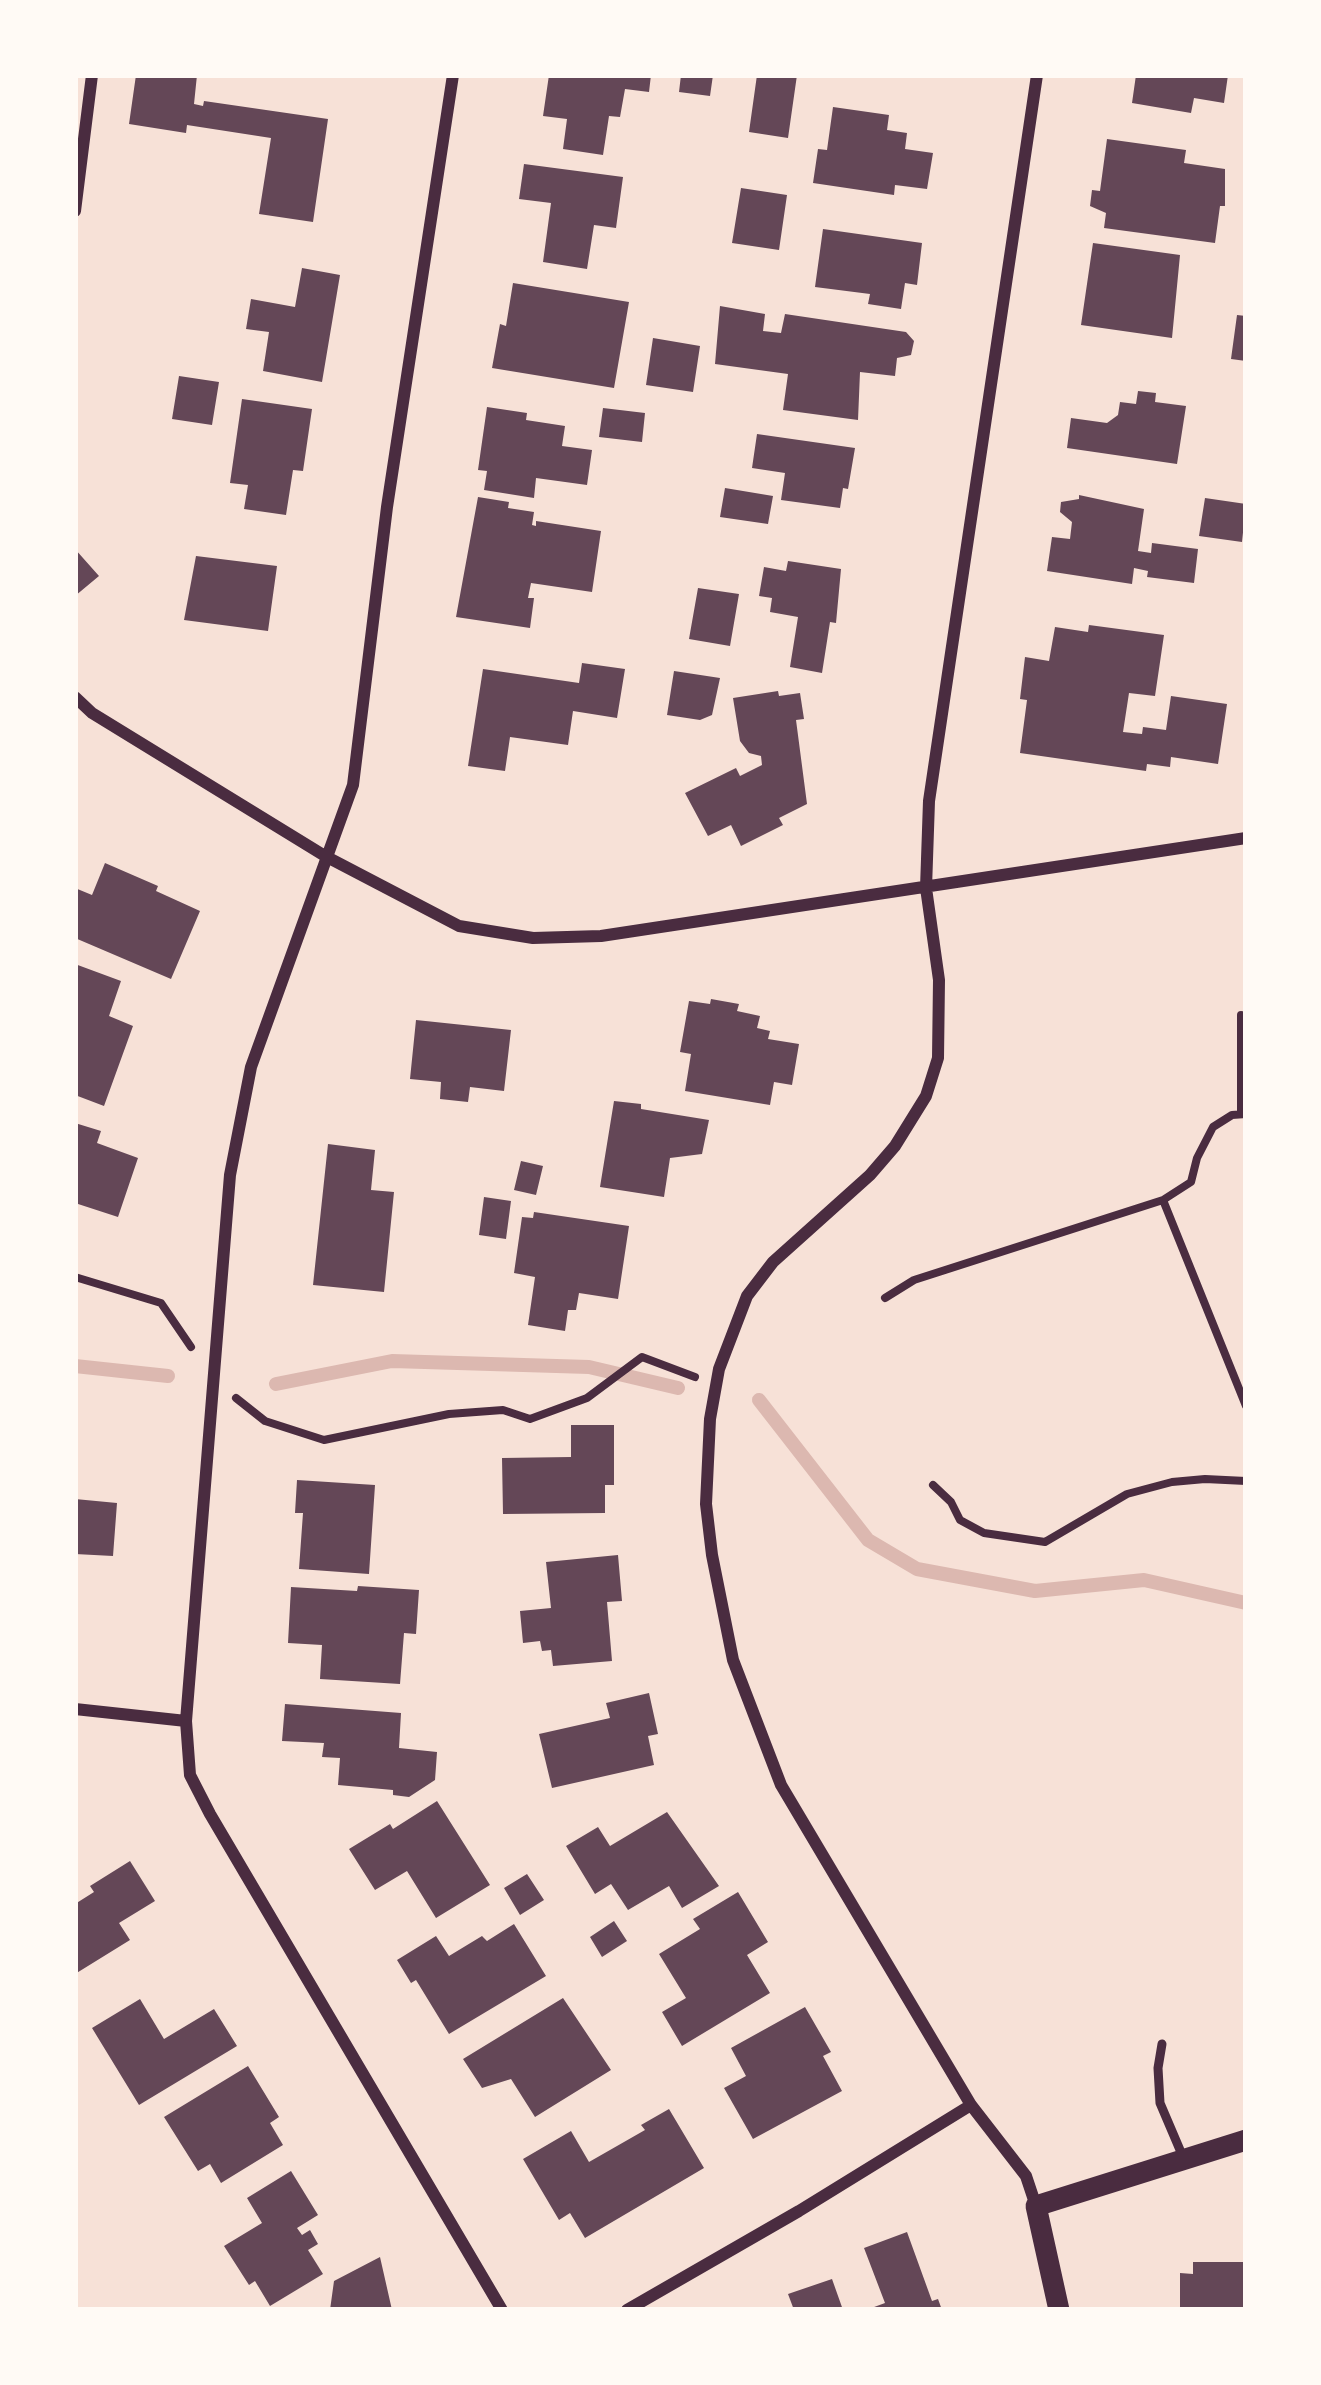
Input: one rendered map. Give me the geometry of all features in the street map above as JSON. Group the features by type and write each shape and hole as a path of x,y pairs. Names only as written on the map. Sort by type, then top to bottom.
{"street":[{"path":"75,211 92,75"},
{"path":"453,75 387,507 353,785 251,1067 230,1175 186,1720 190,1774 210,1814 502,2310"},
{"path":"1037,75 929,801 926,888 941,1016 938,1058 926,1096 895,1146 870,1175 773,1262 747,1296 729,1334 716,1385 706,1504 734,1660 755,1724 782,1785 971,2105 1027,2176 1059,2310"},
{"path":"75,697 92,713 325,856 459,926 533,938 601,936 1246,838"},
{"path":"75,715 92,713"},
{"path":"75,1709 186,1720"},
{"path":"627,2310 971,2105"},
{"path":"1036,2206 1183,2156 1246,2140"}],"lane":[{"path":"1162,2044 1160,2103 1183,2156"}],"path":[{"path":"885,1298 914,1280 1163,1200 1191,1182 1213,1127 1232,1115 1244,1114 1240,1015"},
{"path":"1163,1200 1246,1406"},
{"path":"75,1277 161,1303 212,1378 265,1421 324,1440 449,1414 503,1410 530,1419 587,1398 642,1357 716,1385"},
{"path":"933,1485 952,1502 959,1520 984,1532 1046,1543 1127,1494 1189,1480 1246,1481"}],"building":[{"path":"136,75 197,75 194,104 203,106 204,101 328,119 313,222 259,214 271,138 187,125 186,133 129,124"},
{"path":"549,75 651,75 649,92 625,89 620,117 609,116 603,155 563,149 567,119 543,116"},
{"path":"681,75 713,75 710,96 679,92"},
{"path":"757,75 797,75 788,138 749,132"},
{"path":"1136,75 1228,75 1224,103 1194,98 1191,113 1132,103"},
{"path":"833,107 889,115 887,130 907,133 905,149 933,153 927,189 895,185 894,195 813,183 818,149 827,150"},
{"path":"1107,139 1186,150 1184,163 1225,169 1225,206 1220,206 1215,243 1104,228 1106,213 1090,206 1092,190 1100,191"},
{"path":"524,164 623,177 616,228 594,225 587,269 543,262 551,203 519,199"},
{"path":"741,188 787,195 779,250 732,243"},
{"path":"823,229 922,243 917,285 905,283 901,309 868,304 870,294 815,287"},
{"path":"1093,243 1180,255 1172,338 1081,325"},
{"path":"302,268 340,275 322,382 263,371 269,332 246,329 251,299 295,307"},
{"path":"513,283 629,302 614,388 492,368"},
{"path":"720,306 765,314 763,331 781,333 785,314 906,332 914,341 911,355 897,358 895,376 860,372 858,420 783,410 788,374 715,364"},
{"path":"1237,315 1246,316 1246,361 1231,359"},
{"path":"653,338 700,346 693,392 646,385"},
{"path":"179,376 219,382 212,425 172,419"},
{"path":"1138,391 1156,393 1155,402 1186,406 1177,464 1067,448 1071,418 1107,423 1118,415 1120,402 1136,404"},
{"path":"242,399 312,409 303,471 293,470 286,515 244,509 248,485 230,483"},
{"path":"487,407 527,413 526,420 565,426 562,446 592,450 587,485 536,478 534,498 484,490 487,471 478,470"},
{"path":"603,408 645,413 642,442 599,437"},
{"path":"757,434 855,448 840,508 781,500 785,473 752,468"},
{"path":"725,488 773,496 768,524 720,517"},
{"path":"1079,495 1144,509 1138,551 1151,553 1152,543 1198,549 1194,583 1147,577 1148,571 1134,568 1132,584 1047,571 1052,537 1070,539 1072,522 1060,512 1061,502 1079,499"},
{"path":"478,497 534,512 532,525 536,521 601,531 592,592 531,583 530,628 456,617"},
{"path":"1205,498 1246,504 1242,542 1199,536"},
{"path":"75,549 99,576 75,596"},
{"path":"196,556 277,566 268,631 184,620"},
{"path":"788,561 841,569 836,623 830,622 822,673 790,667 798,617 770,612 772,598 759,596 764,567 786,571"},
{"path":"698,588 739,594 730,646 689,639"},
{"path":"1089,625 1164,635 1155,696 1129,693 1123,732 1142,734 1143,727 1166,730 1171,696 1227,704 1218,764 1171,757 1170,767 1147,764 1146,771 1020,753 1027,700 1020,699 1025,657 1049,661 1055,627 1088,632"},
{"path":"582,663 625,669 617,718 573,711 568,745 510,737 505,771 468,766 483,669 579,683"},
{"path":"674,671 720,678 712,715 700,720 667,715"},
{"path":"778,691 779,696 800,693 804,719 796,720 807,804 779,818 783,825 741,846 731,825 708,836 685,793 736,768 740,776 762,765 761,756 749,753 740,741 733,698"},
{"path":"105,863 200,911 171,979 75,938 75,888 92,895"},
{"path":"75,964 121,981 109,1016 133,1026 104,1106 75,1095"},
{"path":"711,999 739,1004 737,1011 760,1016 757,1028 770,1031 768,1039 799,1044 792,1085 774,1082 770,1105 685,1091 691,1054 680,1052 689,1001 710,1004"},
{"path":"416,1020 511,1030 504,1091 470,1087 468,1102 440,1099 441,1082 410,1079"},
{"path":"614,1101 709,1120 702,1154 670,1158 664,1197 600,1187"},
{"path":"75,1123 101,1131 97,1143 138,1158 118,1217 75,1203"},
{"path":"328,1144 375,1150 371,1190 394,1192 384,1292 313,1285"},
{"path":"521,1161 543,1166 536,1195 514,1190"},
{"path":"484,1197 511,1201 506,1239 479,1235"},
{"path":"534,1212 629,1226 618,1299 579,1293 576,1310 568,1310 565,1331 528,1325 535,1277 514,1273 522,1217 533,1218"},
{"path":"571,1425 614,1425 614,1485 605,1485 605,1513 503,1514 502,1458 571,1457"},
{"path":"297,1480 375,1485 369,1574 299,1569 303,1513 295,1513"},
{"path":"75,1499 117,1503 113,1556 75,1554"},
{"path":"618,1555 622,1601 607,1602 612,1661 553,1666 551,1650 542,1651 540,1641 523,1643 520,1611 551,1608 546,1562"},
{"path":"358,1586 419,1590 416,1634 404,1633 400,1684 320,1679 322,1645 288,1643 291,1587 357,1591"},
{"path":"649,1693 658,1734 648,1736 654,1765 552,1788 539,1734 610,1718 606,1703"},
{"path":"285,1704 401,1713 399,1748 437,1752 435,1780 409,1797 393,1795 393,1790 338,1785 340,1758 322,1757 324,1743 282,1741"},
{"path":"437,1801 490,1885 436,1918 407,1871 375,1890 349,1849"},
{"path":"667,1812 719,1886 682,1908 669,1886 628,1910 611,1884 595,1894 566,1846 598,1827 610,1846"},
{"path":"130,1861 155,1901 119,1923 130,1940 75,1974 75,1904 94,1892 90,1886"},
{"path":"527,1874 544,1900 520,1915 504,1888"},
{"path":"738,1892 768,1942 747,1955 770,1993 682,2046 662,2012 686,1998 659,1954 700,1929 693,1919"},
{"path":"614,1921 627,1941 602,1957 590,1937"},
{"path":"514,1924 546,1976 449,2034 416,1980 411,1983 397,1960 436,1936 449,1956"},
{"path":"563,1998 611,2070 535,2117 511,2079 482,2088 463,2059"},
{"path":"140,1999 164,2039 214,2009 237,2046 139,2105 92,2028"},
{"path":"805,2007 831,2052 823,2056 842,2091 753,2139 724,2088 746,2076 731,2048"},
{"path":"248,2066 279,2117 270,2123 283,2145 221,2183 210,2164 198,2171 164,2117"},
{"path":"669,2109 704,2168 585,2238 570,2213 559,2220 523,2159 571,2131 589,2162 645,2130 641,2125"},
{"path":"291,2171 318,2215 297,2228 302,2235 310,2230 318,2244 308,2250 323,2274 270,2306 255,2281 249,2285 224,2246 262,2223 247,2198"},
{"path":"907,2232 932,2301 938,2299 942,2310 866,2310 885,2303 864,2248"},
{"path":"380,2257 392,2310 330,2310 334,2281"},
{"path":"1193,2262 1246,2262 1246,2310 1180,2310 1180,2273 1193,2274"},
{"path":"832,2279 843,2310 794,2310 788,2294"}],"waterway":[{"path":"276,1384 392,1361 589,1367 678,1388"},
{"path":"75,1366 168,1376"},
{"path":"759,1400 868,1540 917,1569 1035,1591 1144,1580 1246,1603"}]}
